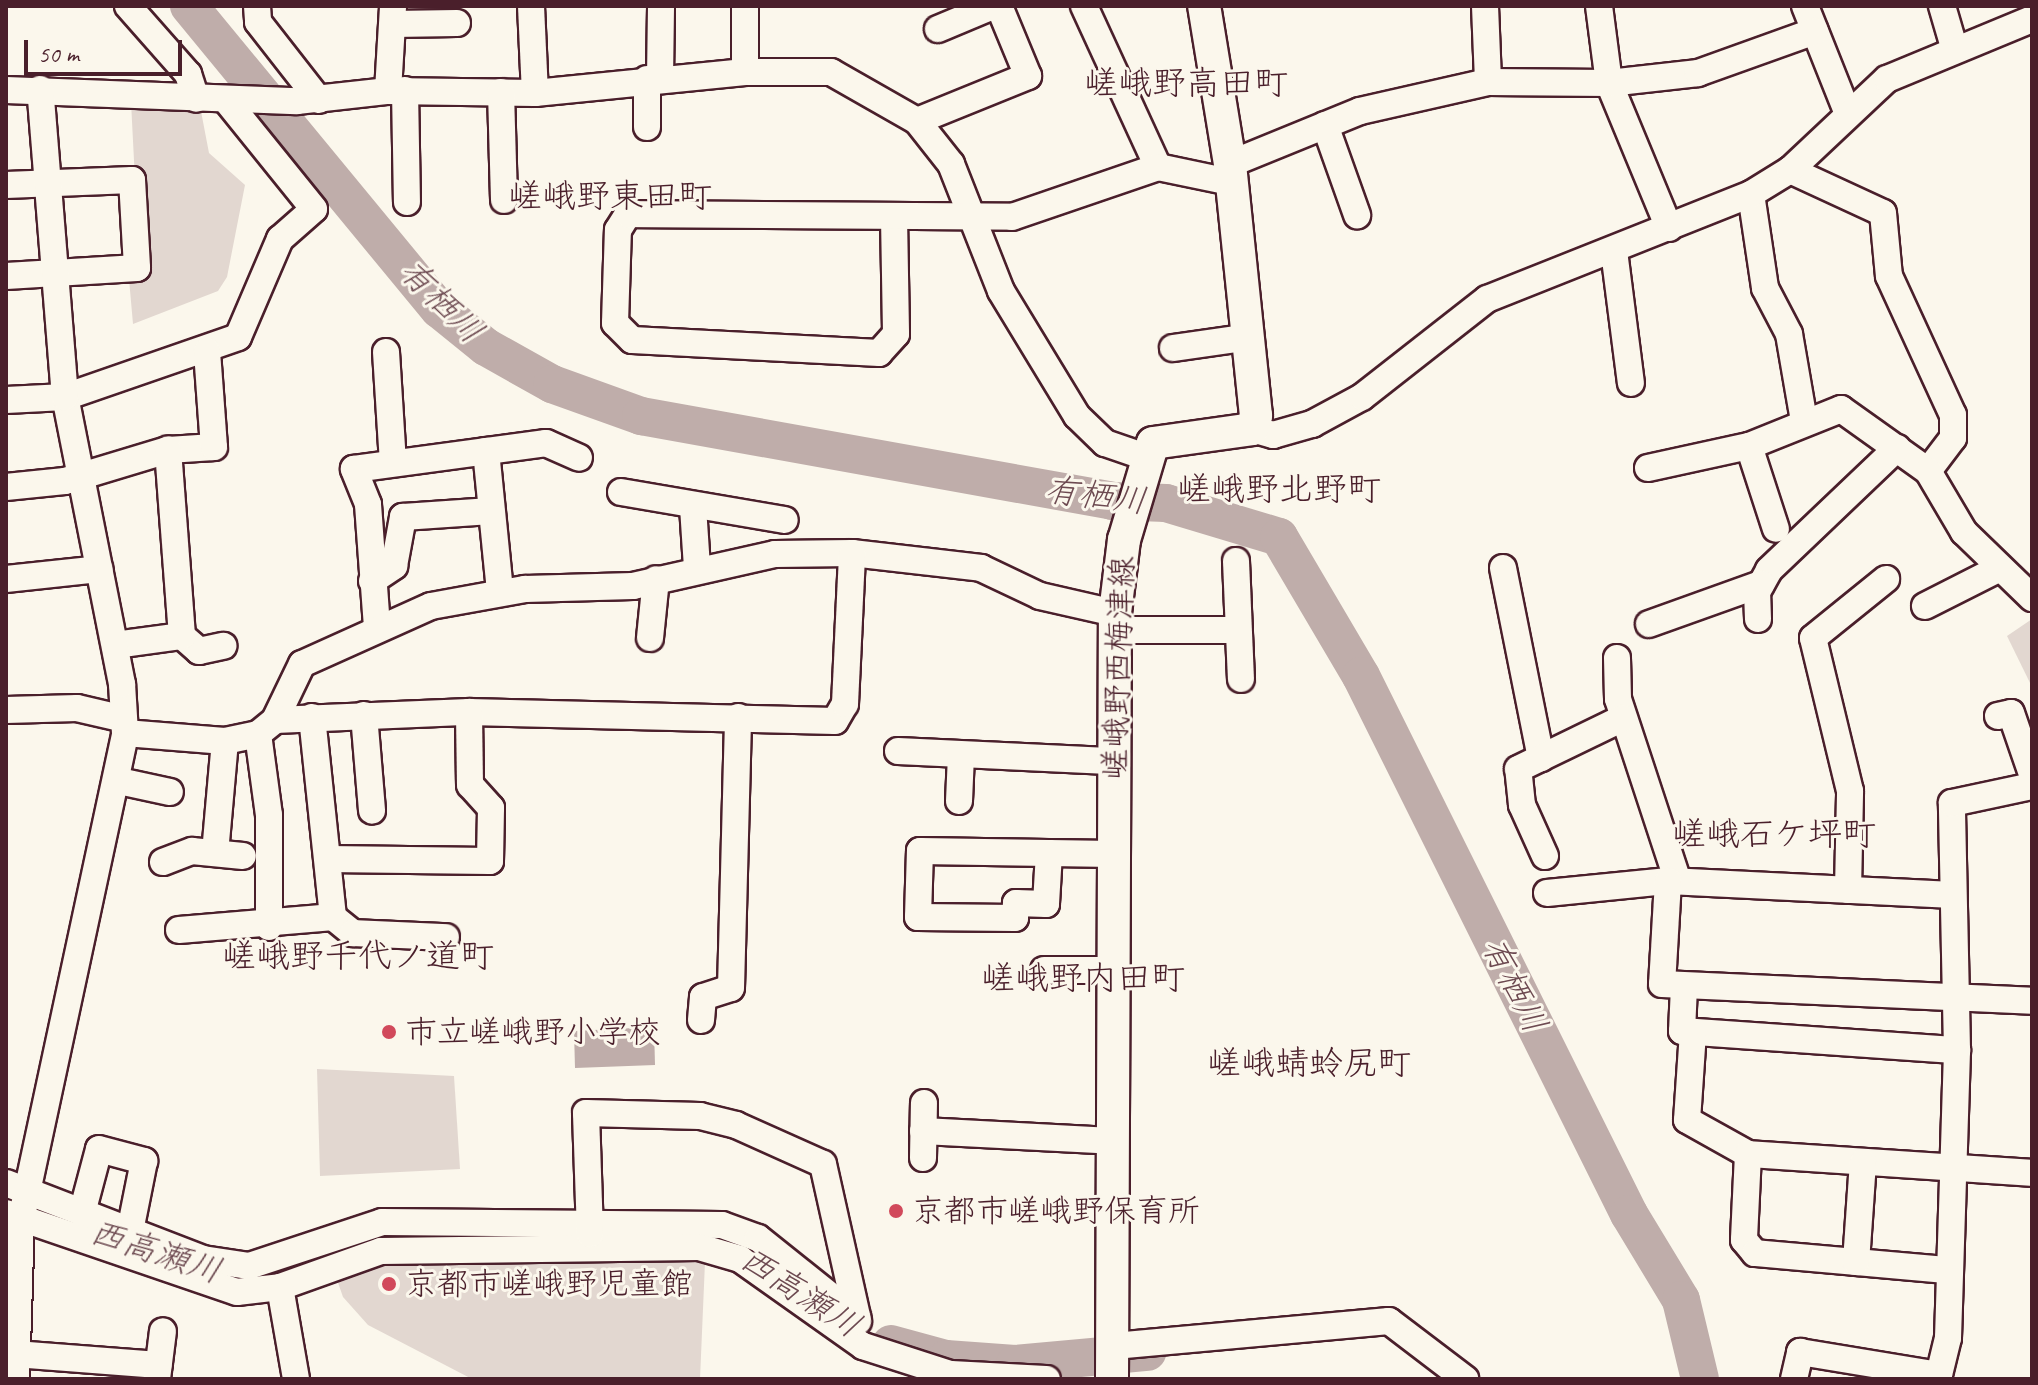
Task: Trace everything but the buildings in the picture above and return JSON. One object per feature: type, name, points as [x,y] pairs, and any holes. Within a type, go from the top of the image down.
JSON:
[{"type":"main road","points":[[1140,468],[1153,443],[1181,435],[1252,429],[1230,173],[1204,6]]},
{"type":"main road","name":"嵯峨野西梅津線","points":[[1113,1359],[1115,621],[1126,531],[1140,468]]},
{"type":"street","points":[[128,6],[188,74],[196,99]]},
{"type":"street","points":[[257,6],[258,22],[308,101]]},
{"type":"street","points":[[531,6],[535,93]]},
{"type":"street","points":[[647,127],[661,6]]},
{"type":"street","points":[[745,6],[745,72]]},
{"type":"street","points":[[917,121],[1028,76],[996,6],[938,29]]},
{"type":"street","points":[[1084,6],[1158,167]]},
{"type":"street","points":[[1485,6],[1488,82]]},
{"type":"street","points":[[1599,6],[1609,83],[1669,228]]},
{"type":"street","points":[[1805,6],[1848,114]]},
{"type":"street","points":[[1942,6],[1954,47]]},
{"type":"street","points":[[407,202],[393,15],[457,23]]},
{"type":"street","points":[[1252,429],[1273,435],[1312,424],[1362,397],[1487,299],[1751,194],[1790,170],[1887,79],[1954,47],[2032,19]]},
{"type":"street","points":[[894,217],[896,334],[879,353],[632,340],[615,323],[618,230],[628,214],[1012,217],[1158,167],[1230,173],[1325,125],[1488,82],[1609,83],[1698,73],[1815,31]]},
{"type":"street","points":[[6,90],[40,89],[230,101],[308,101],[397,90],[535,93],[745,72],[831,72],[917,121],[951,164],[976,217],[1001,291],[1077,416],[1105,443],[1140,468]]},
{"type":"street","points":[[40,89],[51,183],[65,397],[115,645],[124,726],[119,781],[17,1188],[10,1309],[16,1366],[158,1372],[163,1331]]},
{"type":"street","points":[[501,92],[504,200]]},
{"type":"street","points":[[6,400],[65,397],[207,351],[238,337],[280,239],[314,209],[230,101]]},
{"type":"street","points":[[1325,125],[1357,215]]},
{"type":"street","points":[[1790,170],[1883,213],[1889,276],[1953,415],[1953,438],[1928,471]]},
{"type":"street","points":[[6,185],[132,180],[137,268],[6,276]]},
{"type":"street","points":[[1751,194],[1765,288],[1789,334],[1804,421]]},
{"type":"street","points":[[1614,251],[1631,383]]},
{"type":"street","points":[[1173,348],[1243,338]]},
{"type":"street","points":[[6,487],[81,476],[168,450],[214,447],[207,351]]},
{"type":"street","points":[[386,352],[393,463]]},
{"type":"street","points":[[1648,468],[1749,446],[1804,421],[1841,409],[1928,471],[1996,570],[2032,598]]},
{"type":"street","points":[[377,627],[368,504],[354,469],[546,443],[579,458]]},
{"type":"street","points":[[1749,446],[1776,529]]},
{"type":"street","points":[[1649,624],[1761,584],[1897,448]]},
{"type":"street","points":[[168,450],[182,636],[199,651],[223,646]]},
{"type":"street","points":[[486,451],[500,592]]},
{"type":"street","points":[[621,492],[693,507],[785,520]]},
{"type":"street","points":[[693,507],[697,568]]},
{"type":"street","points":[[372,581],[394,566],[403,517],[491,511]]},
{"type":"street","points":[[6,710],[77,708],[124,726],[225,741],[266,727],[312,717],[364,715],[469,712],[835,721],[845,704],[852,553]]},
{"type":"street","points":[[269,927],[266,727],[302,664],[377,627],[500,592],[656,579],[775,554],[852,553],[981,568],[1040,596],[1115,621],[1238,630]]},
{"type":"street","points":[[1236,561],[1241,679]]},
{"type":"street","points":[[1503,568],[1541,758]]},
{"type":"street","points":[[6,579],[99,569]]},
{"type":"street","points":[[1925,606],[1996,570]]},
{"type":"street","points":[[650,638],[656,579]]},
{"type":"street","points":[[1848,890],[1850,791],[1813,638],[1886,579]]},
{"type":"street","points":[[1758,619],[1761,584]]},
{"type":"street","points":[[115,645],[182,636]]},
{"type":"street","points":[[1617,658],[1623,718],[1673,881],[1662,984],[1955,1002],[2032,1001]]},
{"type":"street","points":[[328,859],[490,861],[491,808],[470,785],[469,712]]},
{"type":"street","points":[[1998,716],[2011,713],[2032,774]]},
{"type":"street","points":[[364,715],[372,811]]},
{"type":"street","points":[[312,717],[333,917],[353,933],[446,937]]},
{"type":"street","points":[[701,1020],[703,997],[720,996],[740,981],[738,717]]},
{"type":"street","points":[[1545,856],[1518,779],[1518,769],[1623,718]]},
{"type":"street","points":[[215,853],[225,741]]},
{"type":"street","points":[[898,751],[1114,761]]},
{"type":"street","points":[[959,801],[961,756]]},
{"type":"street","points":[[119,781],[170,792]]},
{"type":"street","points":[[1794,1379],[1800,1352],[1938,1377],[1948,1338],[1947,1270],[1957,1050],[1952,803],[2032,786]]},
{"type":"street","points":[[163,862],[192,851],[243,856]]},
{"type":"street","points":[[1049,853],[1046,904],[1016,903],[1015,918],[918,917],[920,851],[1114,854]]},
{"type":"street","points":[[1547,893],[1673,881],[1953,895]]},
{"type":"street","points":[[179,930],[269,927],[333,917]]},
{"type":"street","points":[[1044,970],[1112,970]]},
{"type":"street","points":[[1684,986],[1682,1031],[1957,1050]]},
{"type":"street","points":[[1693,1032],[1687,1120],[1748,1154],[2032,1173]]},
{"type":"street","points":[[923,1158],[924,1103]]},
{"type":"street","points":[[591,1249],[586,1113],[700,1116],[736,1125],[823,1164],[863,1346]]},
{"type":"street","points":[[923,1131],[1112,1141]]},
{"type":"street","points":[[82,1213],[99,1149],[144,1161],[130,1231]]},
{"type":"street","points":[[1748,1154],[1744,1240],[1755,1253],[1947,1270]]},
{"type":"street","points":[[1856,1262],[1863,1162]]},
{"type":"street","points":[[17,1188],[130,1231],[186,1266],[237,1292],[280,1287],[382,1222],[686,1220],[758,1238],[857,1317]]},
{"type":"street","points":[[14,1217],[186,1266],[249,1266],[342,1247],[381,1251],[699,1247],[740,1259],[863,1346],[950,1374],[1047,1379]]},
{"type":"street","points":[[280,1287],[296,1379]]},
{"type":"street","points":[[1113,1359],[1389,1321],[1465,1379]]},
{"type":"shaded area","points":[[131,102],[200,106],[209,153],[245,185],[227,277],[218,291],[133,324],[129,279],[140,278]]},
{"type":"shaded area","points":[[2032,619],[2032,687],[2007,636]]},
{"type":"shaded area","points":[[654,1027],[655,1065],[575,1068],[574,1031]]},
{"type":"shaded area","points":[[317,1069],[454,1076],[460,1169],[320,1176]]},
{"type":"shaded area","points":[[381,1260],[705,1262],[700,1379],[472,1379],[368,1325],[343,1297],[335,1274]]},
{"type":"waterway","name":"有栖川","points":[[189,6],[439,309],[486,347],[552,384],[641,416],[1112,501],[1166,503],[1279,537],[1361,676],[1629,1214],[1681,1300],[1700,1379]]},
{"type":"waterway","name":"西高瀬川","points":[[218,1274],[266,1277],[365,1237],[488,1234]]},
{"type":"waterway","name":"西高瀬川","points":[[891,1344],[946,1359],[1015,1364],[1147,1352]]},
{"type":"place","name":"市立嵯峨野小学校","points":[[389,1032]]},
{"type":"place","name":"京都市嵯峨野保育所","points":[[896,1211]]},
{"type":"place","name":"京都市嵯峨野児童館","points":[[389,1284]]},
{"type":"district","name":"嵯峨野高田町","points":[[1186,83]]},
{"type":"district","name":"嵯峨野東田町","points":[[610,196]]},
{"type":"district","name":"嵯峨野北野町","points":[[1279,489]]},
{"type":"district","name":"嵯峨石ケ坪町","points":[[1774,834]]},
{"type":"district","name":"嵯峨野千代ノ道町","points":[[358,956]]},
{"type":"district","name":"嵯峨野内田町","points":[[1083,978]]},
{"type":"district","name":"嵯峨蜻蛉尻町","points":[[1309,1063]]}]
